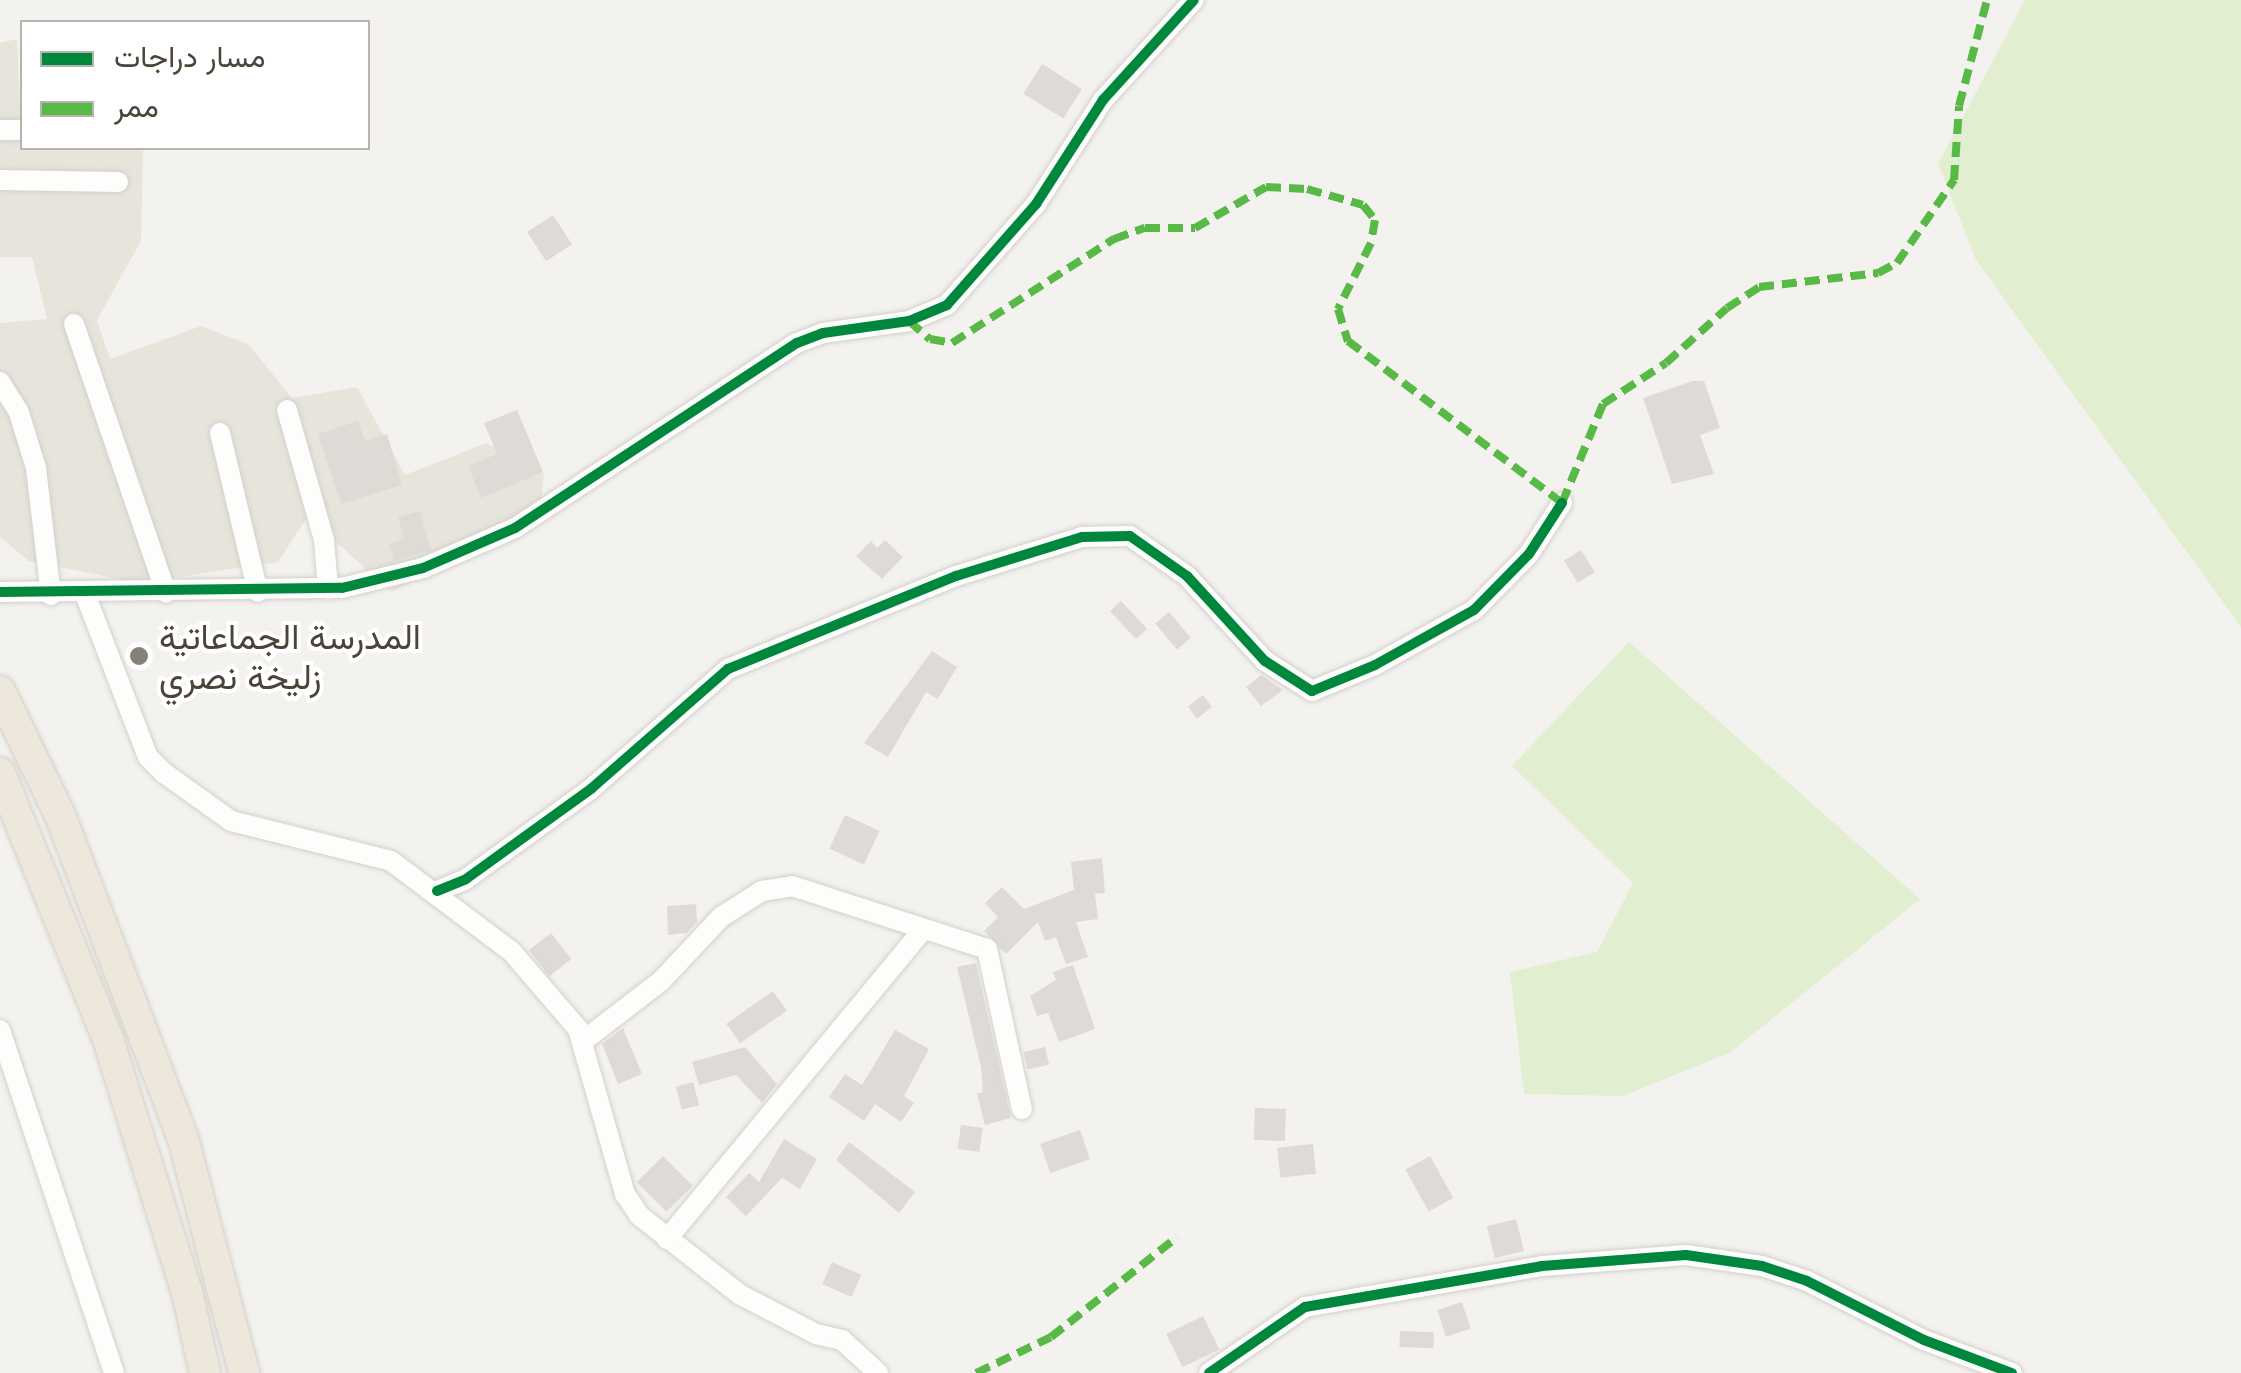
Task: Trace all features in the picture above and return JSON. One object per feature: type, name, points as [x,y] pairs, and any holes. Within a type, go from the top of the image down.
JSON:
[{"type":"highway","points":[[0,691],[60,815],[184,1142],[244,1373]]},
{"type":"highway","points":[[0,773],[108,1039],[187,1292],[205,1373]]},
{"type":"street","points":[[0,592],[328,589],[424,568],[516,528],[796,343],[823,332],[909,322],[946,305],[1036,204],[1102,100],[1194,0]]},
{"type":"street","points":[[0,180],[118,182]]},
{"type":"street","points":[[74,324],[166,593]]},
{"type":"street","points":[[0,382],[19,413],[36,468],[47,594]]},
{"type":"street","points":[[288,410],[324,540],[328,589]]},
{"type":"street","points":[[220,432],[258,592]]},
{"type":"street","points":[[437,891],[466,879],[592,788],[728,670],[956,576],[1082,537],[1130,536],[1187,576],[1265,661],[1312,691],[1375,665],[1474,610],[1528,554],[1562,503]]},
{"type":"street","points":[[86,594],[148,757],[164,774],[231,821],[391,861],[437,891],[512,952],[582,1042],[624,1194],[667,1239],[738,1294],[856,1349],[878,1373]]},
{"type":"street","points":[[582,1042],[660,980],[721,917],[762,891],[792,886],[923,930],[975,943],[991,955],[1022,1109]]},
{"type":"street","points":[[667,1239],[923,930]]},
{"type":"street","points":[[0,1030],[114,1373]]},
{"type":"street","points":[[1209,1373],[1306,1307],[1542,1266],[1686,1255],[1762,1266],[1807,1281],[1924,1340],[2012,1373]]},
{"type":"shaded area","points":[[17,39],[20,150],[143,150],[141,241],[97,320],[110,359],[201,326],[248,344],[292,398],[357,387],[405,475],[486,443],[544,473],[539,523],[391,592],[308,516],[278,562],[139,583],[29,561],[0,537],[0,323],[47,319],[32,257],[0,257],[0,43]]},
{"type":"green space","points":[[2025,0],[2241,0],[2241,627],[1976,260],[1938,164]]},
{"type":"green space","points":[[1629,642],[1920,899],[1731,1052],[1623,1096],[1524,1094],[1510,972],[1597,952],[1633,883],[1512,766]]},
{"type":"building","points":[[1042,64],[1082,89],[1063,119],[1023,94]]},
{"type":"building","points":[[553,215],[572,244],[546,261],[527,232]]},
{"type":"building","points":[[1704,381],[1720,428],[1700,435],[1714,474],[1672,484],[1643,398]]},
{"type":"building","points":[[517,410],[543,472],[481,498],[468,466],[497,454],[484,423]]},
{"type":"building","points":[[358,421],[365,441],[387,434],[402,485],[341,504],[318,434]]},
{"type":"building","points":[[420,511],[431,550],[394,561],[389,544],[404,539],[398,517]]},
{"type":"building","points":[[885,540],[903,557],[882,579],[856,556],[871,541],[877,548]]},
{"type":"building","points":[[1581,550],[1595,572],[1578,583],[1564,561]]},
{"type":"building","points":[[1121,601],[1147,629],[1136,639],[1110,611]]},
{"type":"building","points":[[1169,612],[1191,638],[1177,650],[1155,624]]},
{"type":"building","points":[[932,651],[957,667],[938,699],[926,692],[888,757],[864,743]]},
{"type":"building","points":[[1261,675],[1283,690],[1261,706],[1246,687]]},
{"type":"building","points":[[1203,695],[1212,707],[1197,718],[1188,706]]},
{"type":"building","points":[[845,815],[879,831],[864,865],[829,849]]},
{"type":"building","points":[[1102,858],[1105,893],[1095,894],[1098,919],[1076,922],[1088,957],[1066,964],[1056,937],[1045,941],[1038,922],[1006,954],[984,931],[998,917],[985,903],[1002,887],[1024,909],[1074,890],[1071,862]]},
{"type":"building","points":[[696,904],[697,922],[687,933],[668,935],[667,906]]},
{"type":"building","points":[[551,933],[571,959],[549,976],[529,950]]},
{"type":"building","points":[[976,963],[1011,1118],[985,1125],[977,1094],[983,1092],[981,1067],[957,967]]},
{"type":"building","points":[[1073,965],[1095,1029],[1059,1042],[1048,1013],[1037,1016],[1030,996],[1056,980],[1053,972]]},
{"type":"building","points":[[773,991],[787,1011],[740,1043],[726,1024]]},
{"type":"building","points":[[623,1028],[642,1074],[618,1084],[602,1044]]},
{"type":"building","points":[[895,1030],[929,1049],[904,1096],[914,1103],[901,1122],[875,1104],[864,1121],[829,1097],[845,1074],[862,1085]]},
{"type":"building","points":[[745,1047],[777,1084],[762,1103],[736,1075],[699,1085],[692,1062]]},
{"type":"building","points":[[1045,1047],[1049,1065],[1028,1069],[1024,1052]]},
{"type":"building","points":[[693,1082],[699,1105],[682,1110],[676,1087]]},
{"type":"building","points":[[1255,1108],[1286,1109],[1285,1141],[1254,1140]]},
{"type":"building","points":[[961,1125],[983,1128],[979,1152],[958,1149]]},
{"type":"building","points":[[1080,1130],[1090,1159],[1050,1173],[1040,1144]]},
{"type":"building","points":[[784,1139],[817,1159],[800,1189],[782,1178],[746,1216],[726,1197],[749,1173],[759,1182]]},
{"type":"building","points":[[849,1142],[915,1192],[899,1213],[836,1160]]},
{"type":"building","points":[[1313,1144],[1316,1174],[1280,1178],[1277,1148]]},
{"type":"building","points":[[663,1156],[693,1186],[667,1212],[637,1182]]},
{"type":"building","points":[[1430,1156],[1453,1198],[1429,1212],[1406,1170]]},
{"type":"building","points":[[1516,1219],[1524,1251],[1495,1258],[1487,1226]]},
{"type":"building","points":[[832,1262],[861,1275],[851,1297],[822,1284]]},
{"type":"building","points":[[1462,1302],[1471,1329],[1446,1337],[1437,1310]]},
{"type":"building","points":[[1203,1316],[1219,1349],[1182,1367],[1166,1334]]},
{"type":"building","points":[[1400,1331],[1434,1332],[1433,1348],[1399,1347]]},
{"type":"marked path","points":[[909,321],[930,339],[952,343],[1114,239],[1145,228],[1195,228],[1266,187],[1307,189],[1363,205],[1375,220],[1371,243],[1338,309],[1348,341],[1562,503],[1603,404],[1666,363],[1727,308],[1759,287],[1878,273],[1897,263],[1954,180],[1959,106],[1987,0]]},
{"type":"marked path","points":[[976,1373],[1051,1337],[1177,1237]]},
{"type":"cycle path","points":[[0,592],[342,588],[423,568],[515,528],[797,343],[823,333],[909,321],[947,305],[1036,204],[1103,100],[1194,0]]},
{"type":"cycle path","points":[[437,891],[466,879],[592,788],[728,669],[956,576],[1082,537],[1130,536],[1187,576],[1265,661],[1312,691],[1375,665],[1474,610],[1529,554],[1562,503]]},
{"type":"cycle path","points":[[1209,1373],[1305,1307],[1542,1266],[1686,1255],[1762,1266],[1807,1281],[1924,1340],[2012,1373]]},
{"type":"place","name":"المدرسة الجماعاتية زليخة نصري","points":[[139,656]]}]
